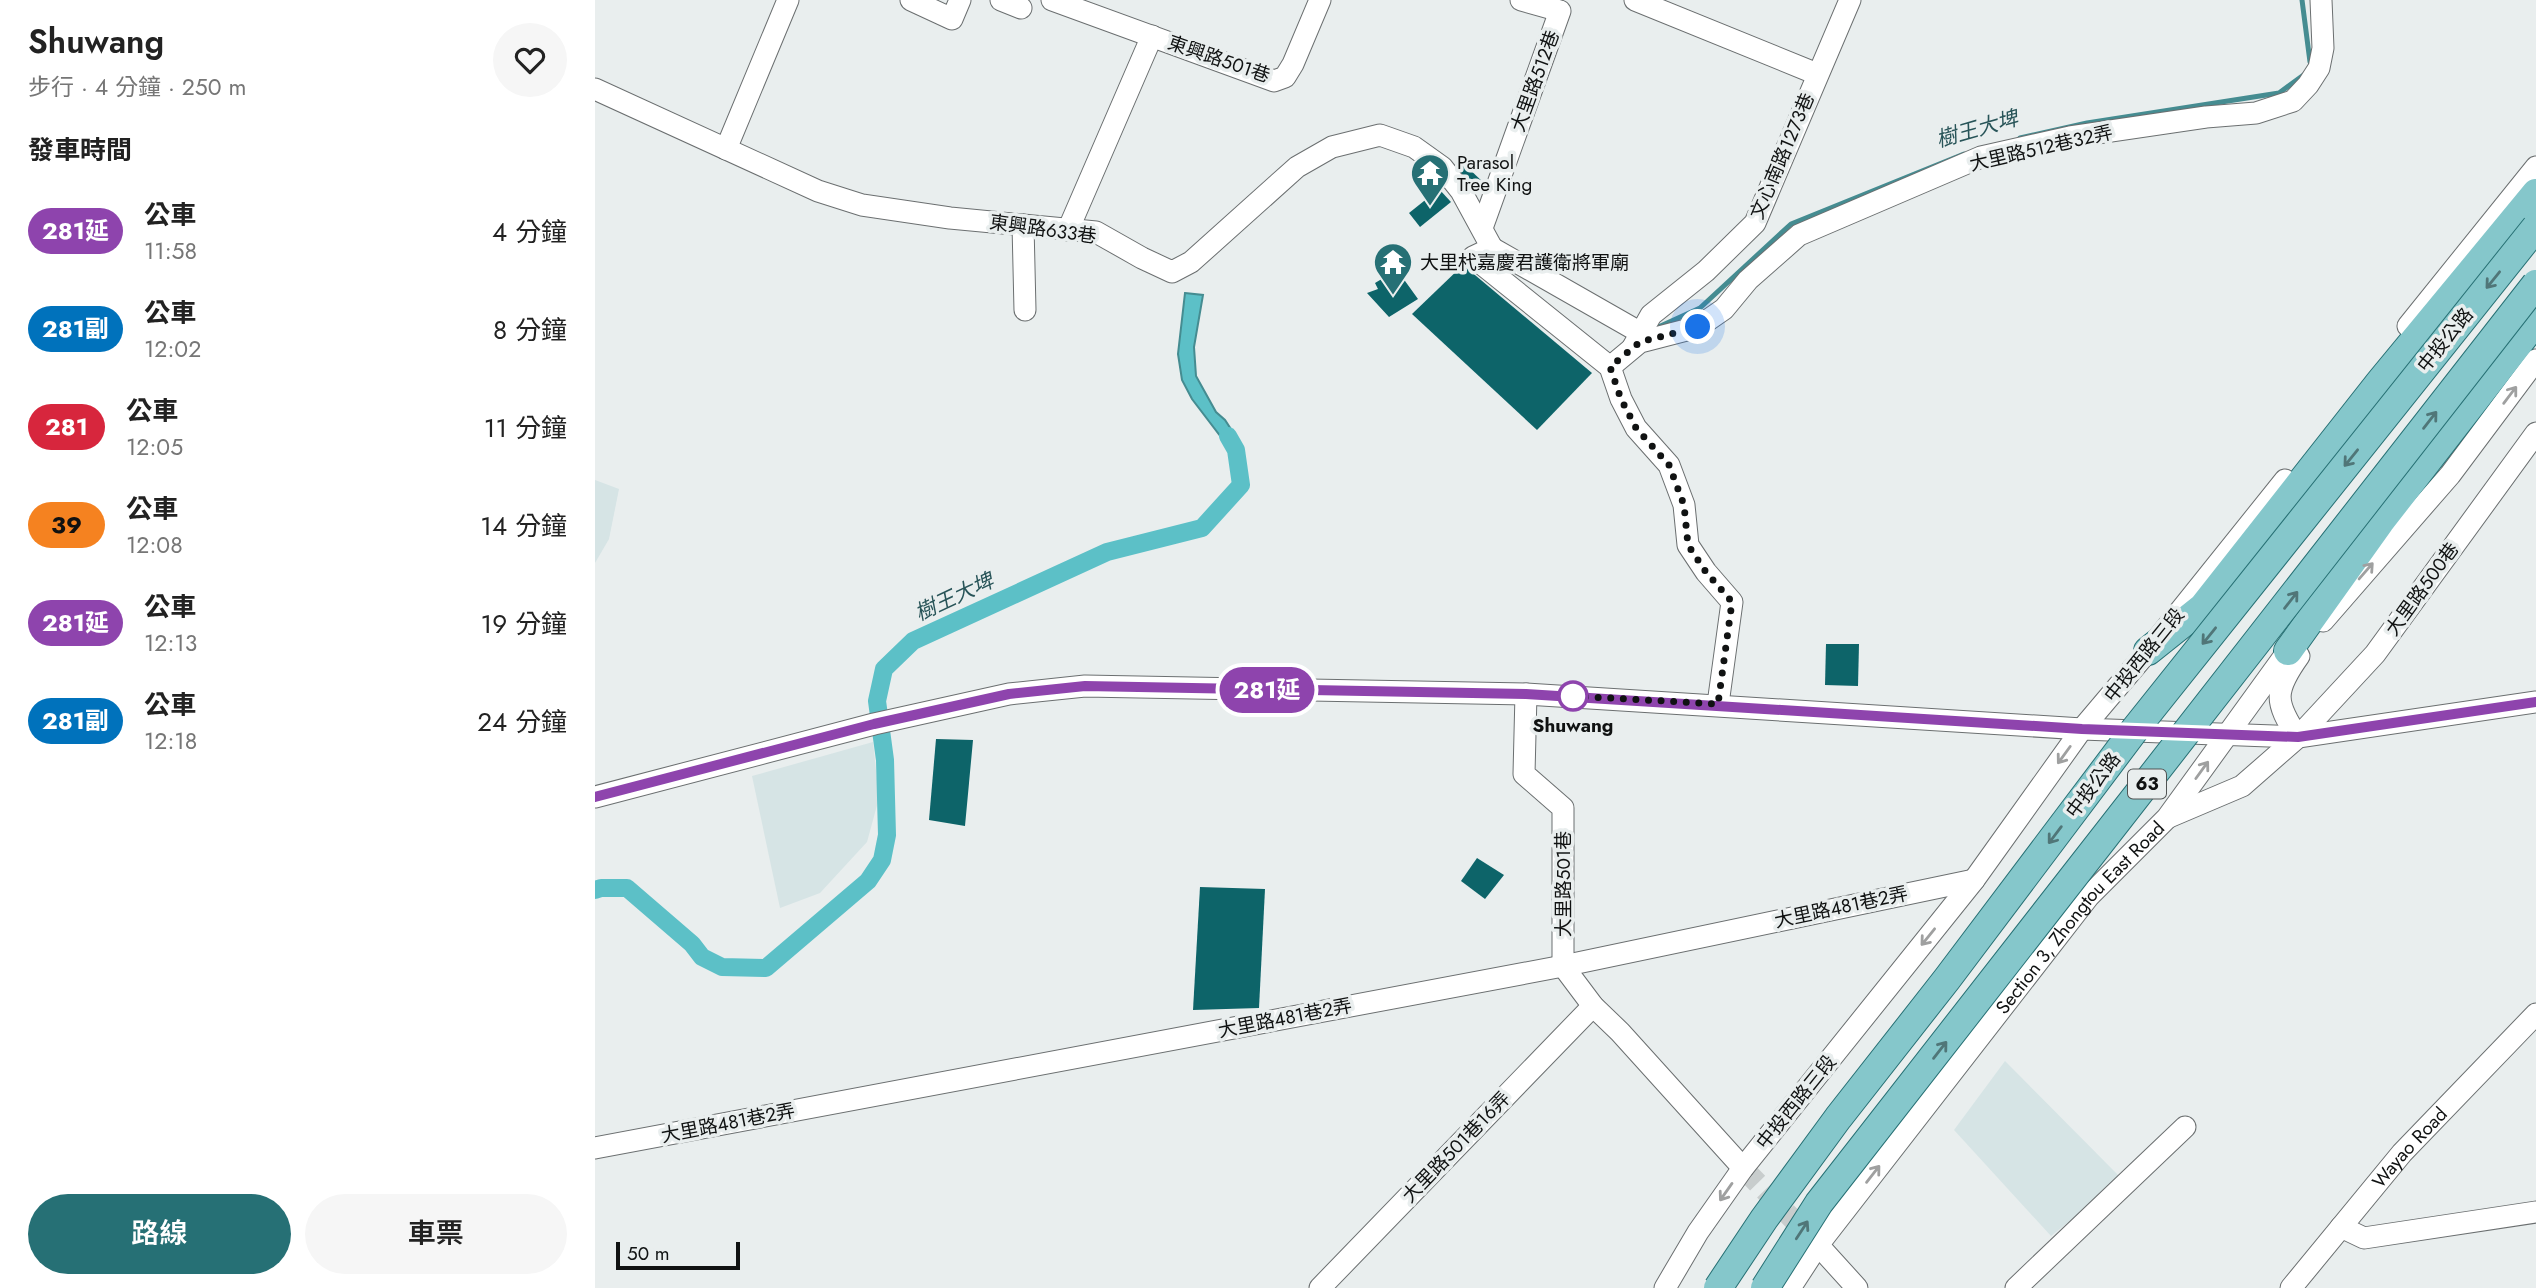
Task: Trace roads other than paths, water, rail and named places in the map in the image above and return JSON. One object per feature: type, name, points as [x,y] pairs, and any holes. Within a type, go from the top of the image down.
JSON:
[{"type":"main road","points":[[2148,651],[2203,607],[2380,382],[2536,193]]},
{"type":"main road","name":"中投公路","points":[[1718,1288],[1764,1219],[1838,1118],[1947,979],[2136,728],[2536,227]]},
{"type":"main road","name":"中投公路","points":[[1765,1288],[1819,1203],[2536,284]]},
{"type":"main road","points":[[2288,650],[2379,522],[2536,321]]},
{"type":"street","points":[[726,149],[788,0]]},
{"type":"street","points":[[911,0],[952,19],[960,0]]},
{"type":"street","points":[[1001,0],[1021,8]]},
{"type":"street","name":"東興路501巷","points":[[1052,0],[1275,81],[1285,77],[1293,64],[1320,0]]},
{"type":"street","name":"大里路512巷","points":[[1482,228],[1560,11],[1521,0]]},
{"type":"street","points":[[1635,0],[1817,74]]},
{"type":"street","name":"文心南路1273巷","points":[[1638,338],[1755,223],[1850,0]]},
{"type":"street","name":"大里路512巷32弄","points":[[1610,367],[1638,338],[1640,342],[1698,327],[1724,309],[1748,280],[1799,235],[1981,157],[2070,137],[2206,117],[2256,113],[2293,101],[2319,68],[2323,48],[2321,0]]},
{"type":"street","name":"東興路501巷","points":[[1068,230],[1152,37]]},
{"type":"street","name":"東興路633巷","points":[[595,89],[818,191],[862,205],[950,218],[1096,232],[1172,272],[1191,262],[1297,167],[1332,147],[1380,135],[1414,147],[1442,167],[1461,191],[1492,248]]},
{"type":"street","name":"中投西路三段","points":[[1665,1288],[1697,1232],[1743,1168],[1974,880],[2082,729],[2148,651],[2536,167]]},
{"type":"street","points":[[1023,225],[1025,310]]},
{"type":"street","points":[[1638,338],[1492,248],[1473,257],[1610,367],[1621,399],[1636,428],[1669,465],[1684,505],[1688,545],[1706,572],[1732,602],[1718,704]]},
{"type":"street","name":"Section 3, Zhongtou East Road","points":[[1790,1288],[1818,1245],[2089,896],[2167,818],[2288,650],[2325,619],[2450,475],[2536,360]]},
{"type":"street","name":"大里路500巷","points":[[2167,818],[2242,786],[2298,737],[2375,654],[2536,433]]},
{"type":"street","points":[[2298,737],[2282,715],[2278,695],[2290,668],[2325,619]]},
{"type":"street","points":[[595,797],[874,724],[1009,694],[1085,686],[1526,694],[2082,729],[2298,737],[2536,702]]},
{"type":"street","name":"大里路501巷","points":[[1526,694],[1524,774],[1563,808],[1563,966]]},
{"type":"street","name":"大里路481巷2弄","points":[[595,1148],[1563,966],[1974,880]]},
{"type":"street","points":[[1563,966],[1593,1006],[1620,1032],[1743,1168]]},
{"type":"street","name":"大里路501巷16弄","points":[[1320,1288],[1593,1006]]},
{"type":"street","name":"Wayao Road","points":[[2291,1288],[2402,1153],[2536,1014]]},
{"type":"street","points":[[2016,1288],[2185,1127]]},
{"type":"street","points":[[2341,1227],[2364,1238],[2536,1212]]},
{"type":"street","points":[[1818,1245],[1857,1288]]},
{"type":"water","points":[[1185,293],[1203,295],[1194,347],[1196,376],[1216,412],[1225,420],[1242,446],[1237,458],[1192,399],[1182,380],[1178,354]]},
{"type":"waterway","name":"樹王大埤","points":[[2302,0],[2310,62]]},
{"type":"waterway","name":"樹王大埤","points":[[2020,138],[2087,123],[2279,93],[2305,74]]},
{"type":"waterway","name":"樹王大埤","points":[[1654,329],[1700,308],[1791,224],[1964,154]]},
{"type":"waterway","name":"樹王大埤","points":[[595,890],[627,888],[692,944],[702,957],[722,967],[766,968],[868,881],[882,860],[887,835],[885,760],[877,701],[884,669],[913,641],[1107,552],[1202,528],[1241,485],[1236,450],[1228,436]]},
{"type":"tunnel","points":[[1743,1168],[1812,1239]]},
{"type":"place","name":"Parasol Tree King","points":[[1430,207]]},
{"type":"place","name":"大里杙嘉慶君護衛將軍廟","points":[[1393,296]]},
{"type":"place","name":"Shuwang","points":[[1573,696]]}]
